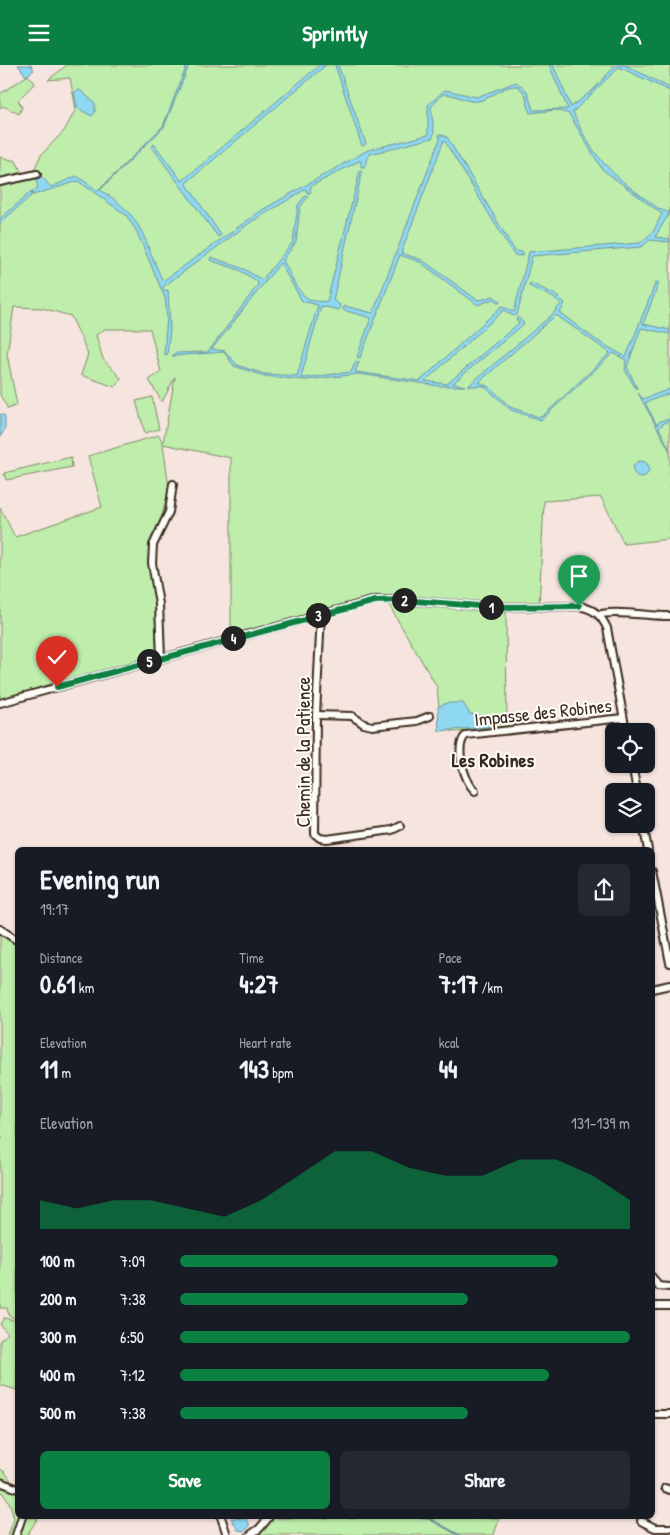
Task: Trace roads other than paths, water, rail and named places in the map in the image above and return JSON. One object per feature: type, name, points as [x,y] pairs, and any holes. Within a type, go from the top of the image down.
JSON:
[{"type":"street","points":[[0,182],[37,175]]},
{"type":"street","points":[[161,658],[159,604],[152,554],[153,545],[169,512],[173,484]]},
{"type":"street","points":[[0,703],[322,614],[375,601],[402,600],[472,607],[588,607],[599,615],[609,635],[624,723]]},
{"type":"street","points":[[599,615],[608,612],[639,616],[670,616]]},
{"type":"street","name":"Chemin de la Patience","points":[[322,614],[316,715],[314,831],[317,837],[327,839],[392,830],[400,826]]},
{"type":"street","points":[[316,715],[352,716],[364,724],[372,726],[417,721],[430,716]]},
{"type":"street","name":"Impasse des Robines","points":[[475,791],[466,776],[461,750],[461,742],[466,735],[623,718]]},
{"type":"street","points":[[645,833],[648,847]]},
{"type":"street","points":[[655,886],[670,963]]},
{"type":"street","points":[[0,929],[15,939]]},
{"type":"street","points":[[655,988],[670,985]]},
{"type":"street","points":[[655,1282],[658,1286],[670,1287]]},
{"type":"street","points":[[655,1306],[670,1305]]},
{"type":"street","points":[[655,1414],[670,1414]]},
{"type":"street","points":[[0,1482],[15,1488]]},
{"type":"street","points":[[16,1535],[21,1519]]},
{"type":"street","points":[[222,1519],[227,1535]]},
{"type":"street","points":[[250,1535],[267,1519]]},
{"type":"street","points":[[641,1521],[655,1528],[670,1528]]},
{"type":"water","points":[[18,65],[31,65],[34,70],[26,76]]},
{"type":"water","points":[[187,65],[189,65],[164,127],[100,190],[115,200],[134,219],[146,240],[163,281],[262,210],[368,150],[428,135],[428,105],[445,90],[477,97],[516,82],[527,91],[533,110],[568,109],[549,65],[553,65],[571,107],[593,90],[616,65],[625,65],[670,88],[670,91],[619,67],[573,112],[594,151],[612,172],[655,206],[670,212],[655,237],[670,239],[670,242],[650,240],[641,247],[532,256],[517,315],[513,316],[504,310],[425,381],[447,384],[519,323],[516,319],[518,317],[524,324],[453,383],[465,386],[439,386],[359,374],[305,380],[264,376],[234,366],[224,352],[172,356],[175,353],[208,352],[258,285],[257,281],[239,270],[210,260],[211,257],[244,269],[262,280],[293,242],[298,205],[305,196],[308,197],[300,207],[296,242],[283,260],[294,283],[304,295],[310,299],[327,301],[360,171],[362,172],[333,300],[340,305],[339,310],[321,306],[301,377],[303,378],[351,372],[356,361],[359,362],[355,372],[420,381],[502,306],[514,312],[529,252],[640,243],[653,232],[662,214],[602,169],[569,114],[556,110],[530,113],[525,94],[518,86],[508,87],[477,101],[443,94],[431,107],[434,134],[432,138],[370,154],[364,167],[361,167],[361,161],[359,161],[311,186],[310,193],[307,193],[306,189],[251,222],[163,287],[164,291],[168,290],[170,329],[167,355],[164,354],[167,317],[165,298],[137,232],[126,215],[78,181],[33,195],[32,192],[38,189],[36,179],[0,186],[0,184],[41,176],[51,187],[77,176],[98,191],[163,126]],"holes":[[[280,263],[302,301],[318,305],[297,376],[264,374],[237,365],[225,351],[212,349]]]},
{"type":"water","points":[[320,65],[326,65],[186,183],[221,235],[218,237],[152,147],[154,144],[182,181]]},
{"type":"water","points":[[335,65],[338,65],[366,144],[362,146]]},
{"type":"water","points":[[80,90],[95,103],[95,112],[92,116],[77,108],[74,92]]},
{"type":"water","points":[[439,134],[447,137],[515,251],[523,252],[523,256],[514,255],[444,140],[401,253],[422,260],[476,299],[481,300],[493,296],[500,301],[499,303],[493,299],[478,305],[420,262],[400,255],[360,358],[357,357],[371,318],[343,310],[344,306],[373,313],[440,139]]},
{"type":"water","points":[[31,192],[32,195],[0,223],[0,219]]},
{"type":"water","points":[[656,282],[659,283],[643,324],[670,330],[670,334],[641,328],[627,367],[636,389],[625,370],[626,360],[613,353],[541,420],[511,410],[484,386],[468,386],[553,314],[561,304],[554,298],[529,286],[530,283],[554,294],[565,303],[560,313],[596,340],[626,357]],"holes":[[[556,315],[610,353],[543,416],[539,417],[510,407],[491,388],[479,382]]]},
{"type":"water","points":[[670,389],[670,393],[645,403],[657,425],[660,421],[670,419],[670,421],[664,423],[659,428],[670,451],[638,393],[643,399]]},
{"type":"water","points":[[0,414],[5,416],[5,429],[0,437]]},
{"type":"water","points":[[638,461],[644,461],[649,466],[647,475],[638,477],[633,472],[633,466]]},
{"type":"water","points":[[447,703],[463,703],[470,714],[488,717],[489,727],[439,731],[438,707]]},
{"type":"water","points":[[232,1519],[246,1519],[249,1527],[244,1531],[238,1530]]},
{"type":"waterway","points":[[430,1519],[459,1535]]},
{"type":"district","name":"Les Robines","points":[[493,759]]}]
